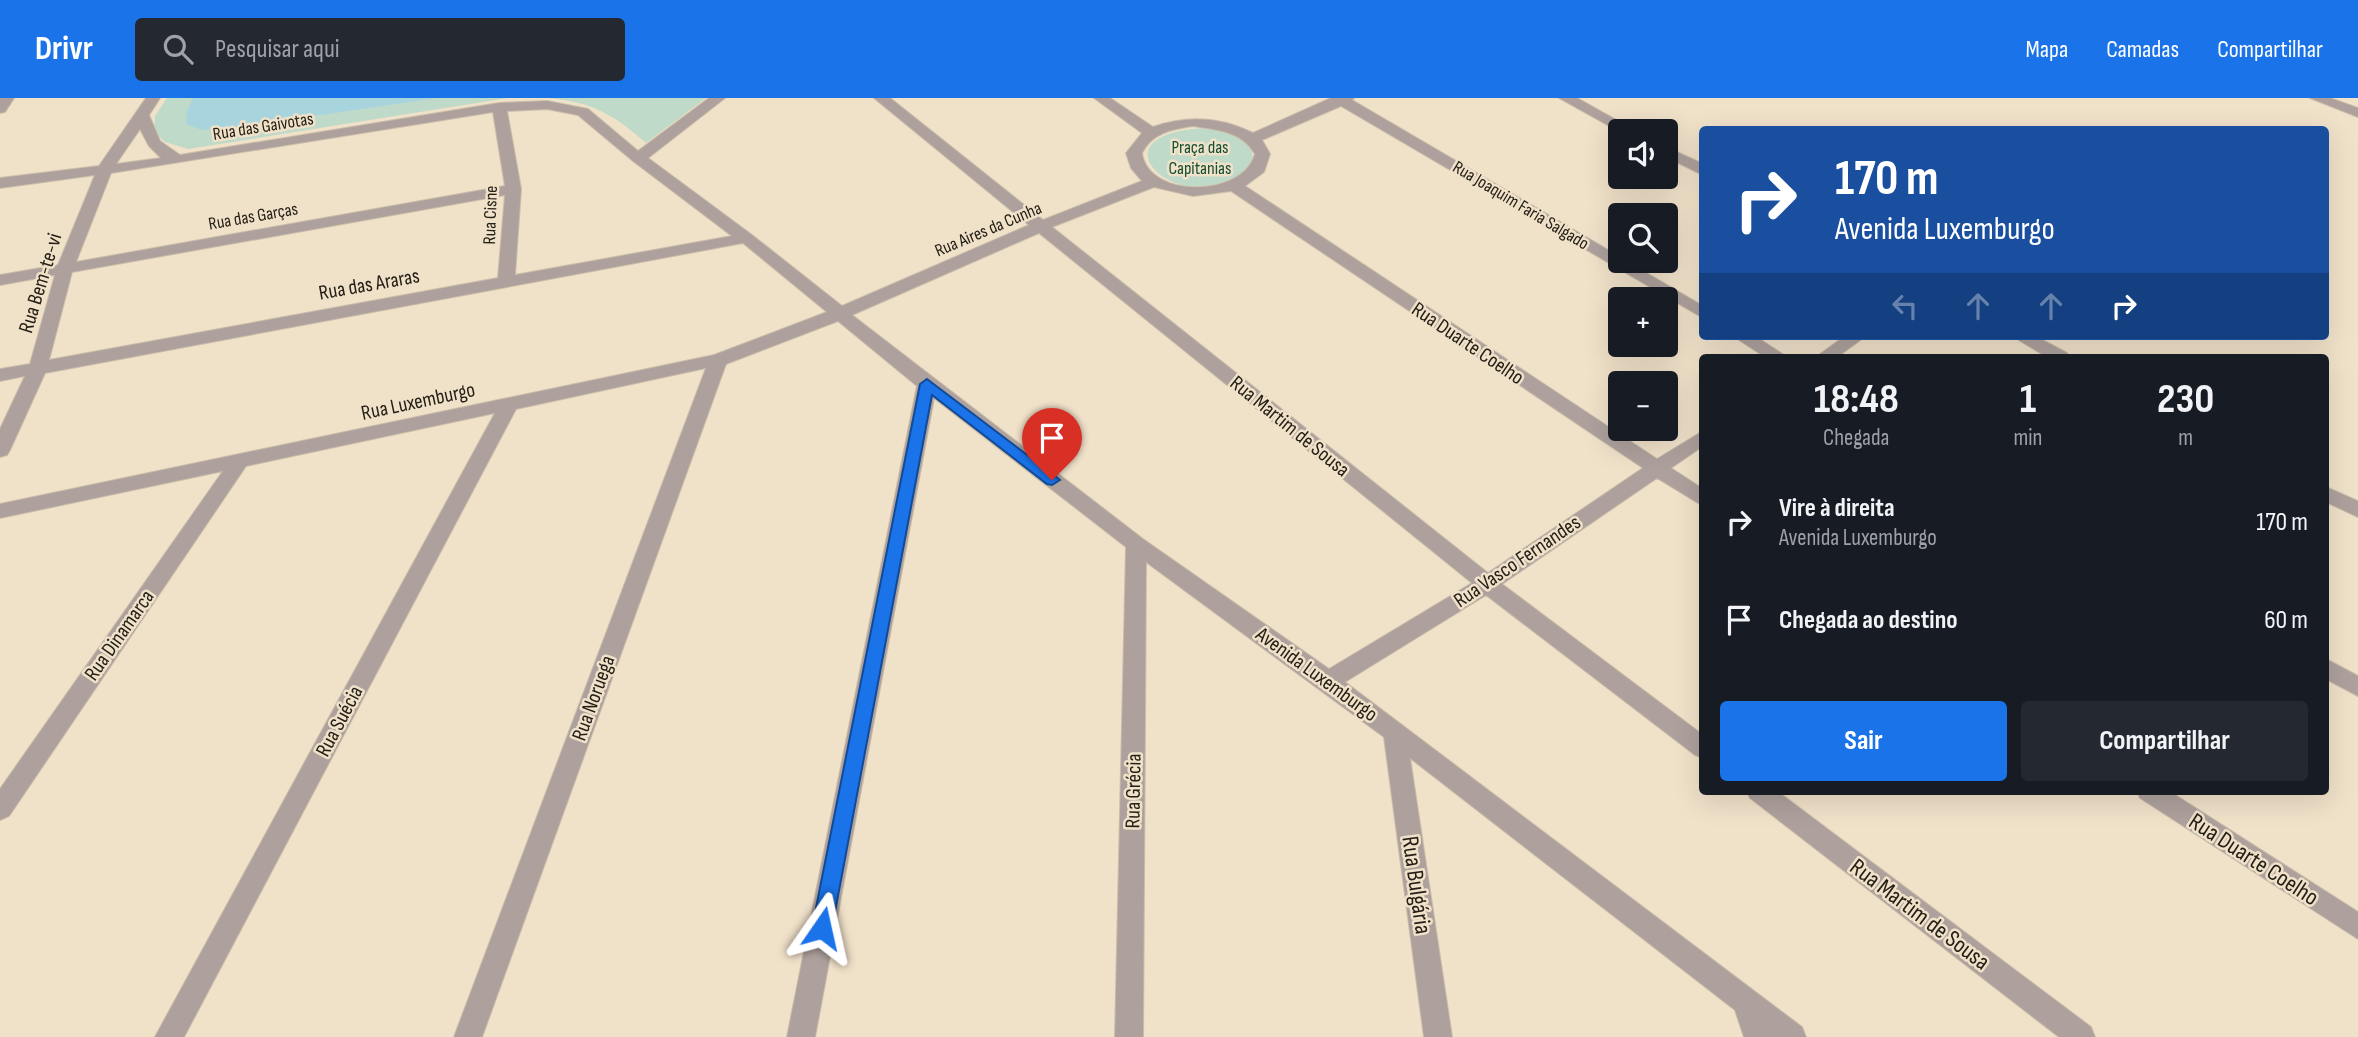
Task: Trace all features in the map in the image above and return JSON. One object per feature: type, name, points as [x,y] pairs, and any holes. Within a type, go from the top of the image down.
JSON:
[{"type":"street","points":[[0,109],[7,98]]},
{"type":"street","name":"Rua Bem-te-vi","points":[[0,450],[38,368],[65,268],[106,167],[153,98]]},
{"type":"street","points":[[638,158],[718,98]]},
{"type":"street","name":"Rua Martim de Sousa","points":[[881,98],[1487,584],[1699,745]]},
{"type":"street","points":[[1101,98],[1151,132]]},
{"type":"street","points":[[1566,98],[1608,120]]},
{"type":"street","points":[[1254,138],[1342,99]]},
{"type":"street","name":"Rua Joaquim Faria Salgado","points":[[1342,99],[1699,311]]},
{"type":"street","points":[[2322,99],[2358,113]]},
{"type":"street","name":"Rua das Gaivotas","points":[[0,183],[179,159],[499,107],[547,105],[583,112],[839,314]]},
{"type":"street","name":"Rua Cisne","points":[[499,107],[513,190],[506,282]]},
{"type":"street","points":[[142,115],[153,145],[159,151],[179,159]]},
{"type":"street","points":[[1182,123],[1217,123],[1238,129],[1254,138],[1264,151],[1263,164],[1253,177],[1234,186],[1192,191],[1153,181],[1134,161],[1137,145],[1151,132],[1182,123]]},
{"type":"street","points":[[1678,157],[1699,168]]},
{"type":"street","name":"Rua Aires da Cunha","points":[[839,314],[1041,226],[1153,181]]},
{"type":"street","name":"Rua Duarte Coelho","points":[[1234,186],[1699,496]]},
{"type":"street","name":"Rua das Garças","points":[[0,280],[513,190]]},
{"type":"street","name":"Rua das Araras","points":[[0,375],[746,238]]},
{"type":"street","name":"Rua Luxemburgo","points":[[0,511],[718,360],[839,314]]},
{"type":"street","name":"Avenida Luxemburgo","points":[[839,314],[1136,544],[1328,681],[1792,1037]]},
{"type":"street","points":[[1749,340],[1773,354]]},
{"type":"street","points":[[1830,354],[1851,340]]},
{"type":"street","points":[[2029,340],[2055,354]]},
{"type":"street","name":"Rua Noruega","points":[[468,1037],[718,360]]},
{"type":"street","points":[[801,1037],[927,384]]},
{"type":"street","name":"Rua Suécia","points":[[169,1037],[508,406]]},
{"type":"street","name":"Rua Vasco Fernandes","points":[[1328,681],[1487,584],[1699,439]]},
{"type":"street","name":"Rua Dinamarca","points":[[0,809],[239,462]]},
{"type":"street","points":[[2329,496],[2358,510]]},
{"type":"street","name":"Rua Grécia","points":[[1129,1037],[1136,544]]},
{"type":"street","points":[[2329,670],[2358,687]]},
{"type":"street","name":"Rua Bulgária","points":[[1395,733],[1438,1037]]},
{"type":"street","name":"Rua Martim de Sousa","points":[[1764,795],[2081,1037]]},
{"type":"street","name":"Rua Duarte Coelho","points":[[2155,795],[2358,928]]},
{"type":"street","points":[[1747,1004],[1758,1037]]},
{"type":"green space","points":[[167,98],[508,98],[188,149],[165,142],[154,131],[155,116]]},
{"type":"green space","points":[[548,98],[706,98],[646,143],[623,124],[601,111],[590,106]]},
{"type":"green space","name":"Praça das Capitanias","points":[[1205,128],[1230,134],[1245,142],[1253,155],[1253,164],[1235,180],[1208,187],[1185,186],[1166,179],[1153,168],[1148,155],[1153,143],[1171,133]]},
{"type":"water","points":[[193,98],[437,98],[202,130],[186,124],[187,111]]},
{"type":"route","points":[[822,928],[927,384],[1052,480]]}]
